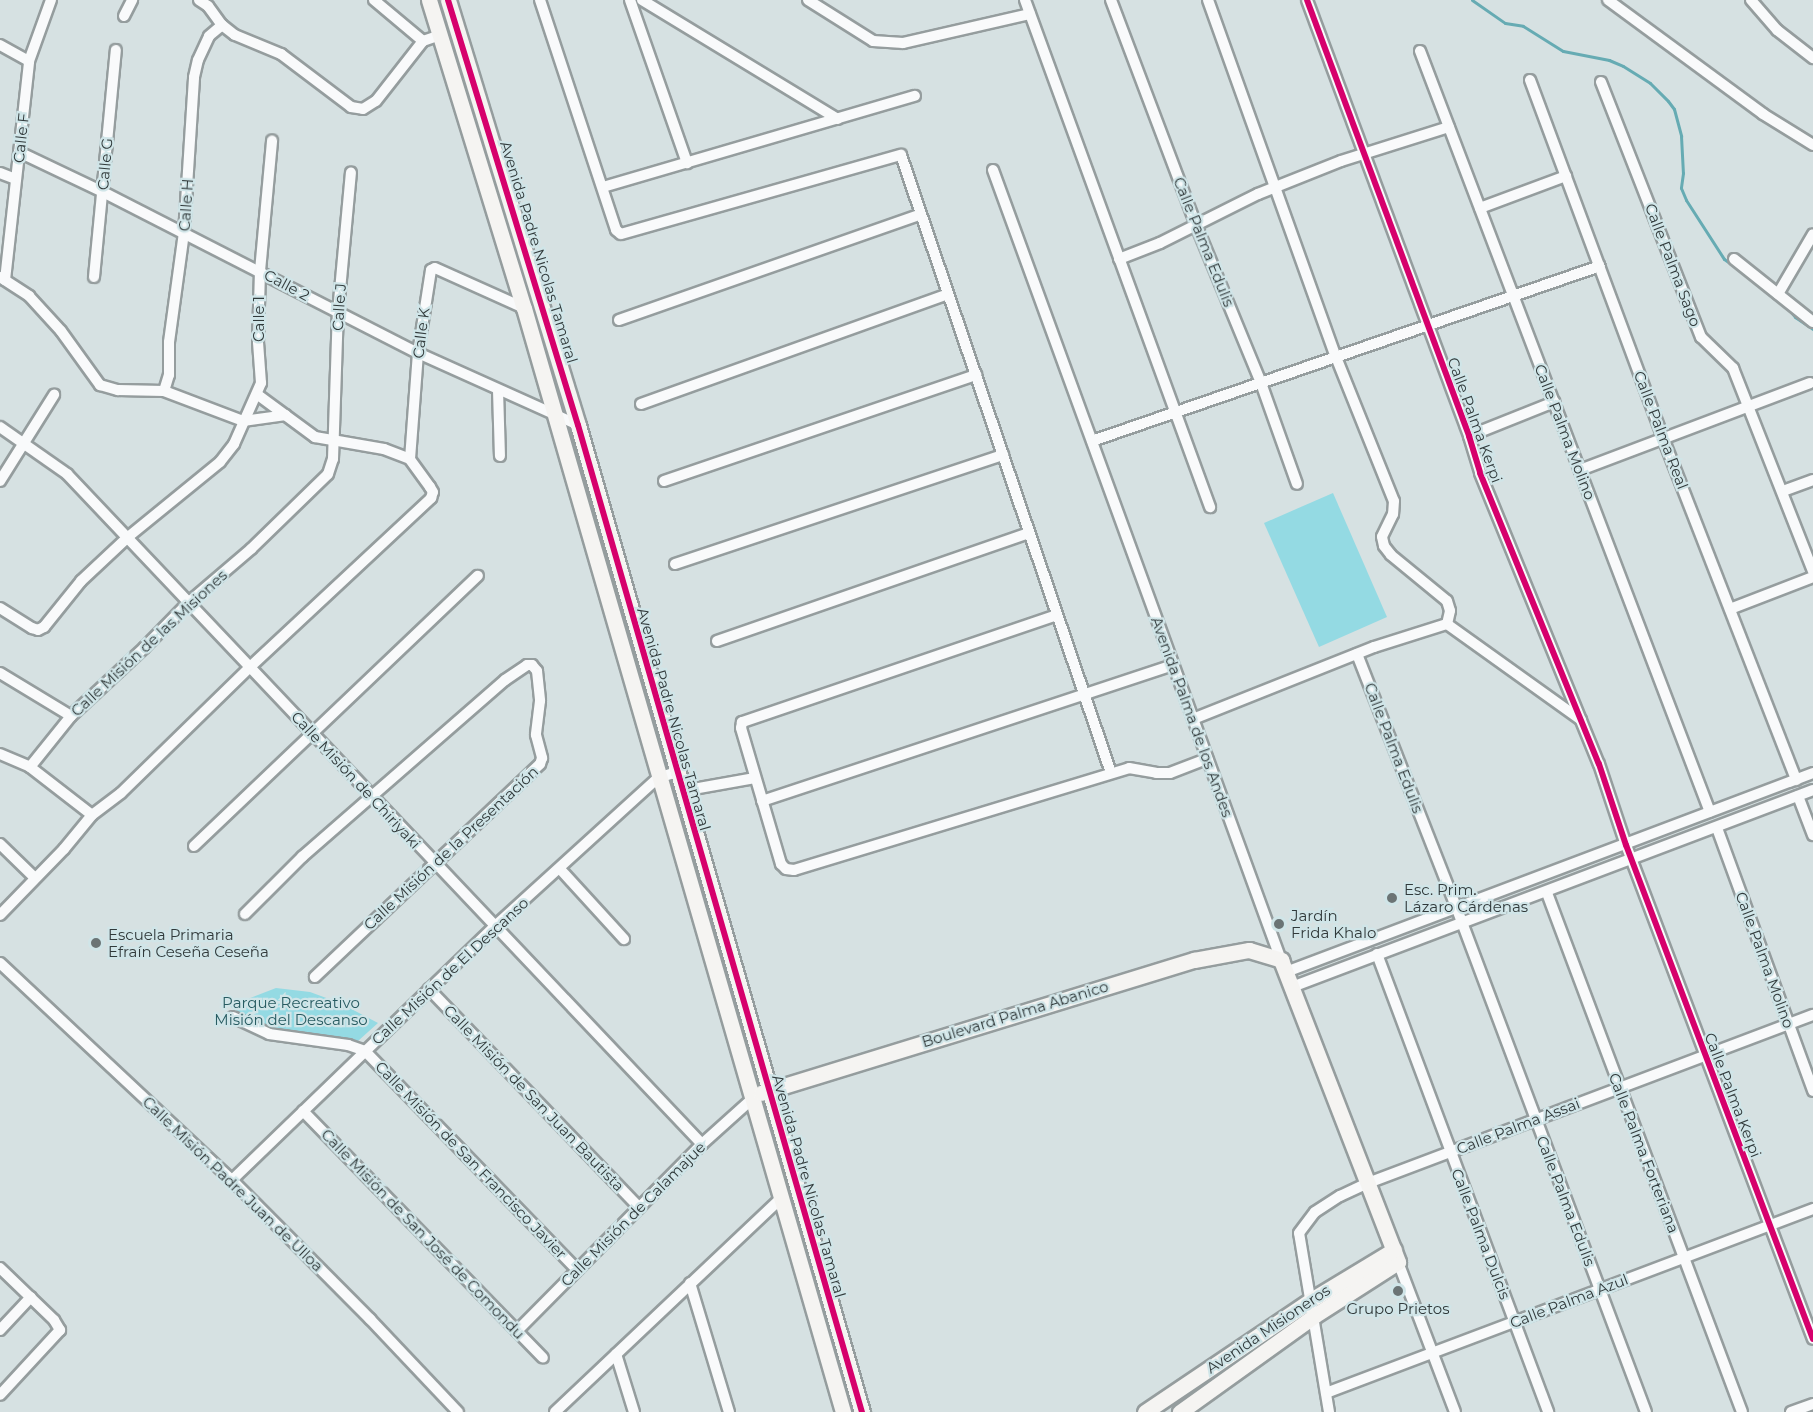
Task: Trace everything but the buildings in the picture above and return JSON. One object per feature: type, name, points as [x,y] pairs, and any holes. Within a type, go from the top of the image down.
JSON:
[{"type":"street","name":"Calle F","points":[[3,279],[29,61],[51,0]]},
{"type":"street","points":[[124,16],[132,0]]},
{"type":"street","points":[[199,0],[208,6],[222,25],[235,35],[281,54],[351,107],[363,110],[376,101],[423,41],[440,36]]},
{"type":"street","points":[[374,0],[423,41]]},
{"type":"street","name":"Avenida Padre Nicolas Tamaral","points":[[429,0],[524,308],[843,1412]]},
{"type":"street","name":"Avenida Padre Nicolas Tamaral","points":[[448,0],[578,425],[862,1412]]},
{"type":"street","points":[[540,0],[616,230],[621,234],[901,155],[1111,774]]},
{"type":"street","points":[[630,0],[687,163]]},
{"type":"street","points":[[642,0],[838,118]]},
{"type":"street","points":[[808,0],[873,41],[903,43],[1030,14]]},
{"type":"street","points":[[1024,0],[1210,507]]},
{"type":"street","name":"Calle Palma Edulis","points":[[1111,0],[1196,225],[1261,383],[1297,484]]},
{"type":"street","points":[[1208,0],[1336,357],[1394,501],[1393,514],[1382,537],[1384,546],[1390,555],[1447,601],[1450,611],[1447,624]]},
{"type":"street","name":"Calle Palma Kerpi","points":[[1306,0],[1469,436],[1480,473],[1581,720],[1705,1056],[1813,1339]]},
{"type":"street","points":[[1608,0],[1763,114],[1813,145]]},
{"type":"street","points":[[1751,0],[1777,30],[1813,58]]},
{"type":"street","name":"Calle H","points":[[164,391],[169,375],[169,342],[184,233],[194,77],[209,36],[222,25]]},
{"type":"street","points":[[0,45],[29,61]]},
{"type":"street","name":"Calle G","points":[[94,277],[116,50]]},
{"type":"street","name":"Calle Palma Molino","points":[[1420,51],[1710,812]]},
{"type":"street","name":"Calle Palma Real","points":[[1530,80],[1663,438],[1796,780]]},
{"type":"street","name":"Calle Palma Sago","points":[[1601,82],[1701,337],[1708,346],[1730,363],[1813,571]]},
{"type":"street","points":[[603,187],[915,96]]},
{"type":"street","points":[[1119,259],[1275,188],[1449,127]]},
{"type":"street","name":"Calle 1","points":[[0,608],[38,630],[44,627],[81,581],[128,537],[220,462],[234,444],[243,421],[258,395],[261,367],[258,342],[260,270],[272,141]]},
{"type":"street","name":"Calle 2","points":[[19,153],[260,270],[418,353],[578,425]]},
{"type":"street","name":"Avenida Palma de los Andes","points":[[993,170],[1283,966],[1396,1256]]},
{"type":"street","points":[[0,173],[16,179]]},
{"type":"street","name":"Calle J","points":[[333,442],[338,312],[351,173]]},
{"type":"street","points":[[1480,208],[1566,176]]},
{"type":"street","points":[[618,320],[921,214]]},
{"type":"street","points":[[1778,294],[1813,234]]},
{"type":"street","points":[[1734,259],[1813,322]]},
{"type":"street","points":[[1092,441],[1600,266]]},
{"type":"street","name":"Calle K","points":[[410,459],[418,353],[428,275],[435,268],[524,308]]},
{"type":"street","points":[[3,279],[29,296],[61,330],[100,385],[118,390],[164,391],[243,421],[286,415]]},
{"type":"street","points":[[641,404],[948,294]]},
{"type":"street","points":[[664,481],[976,375]]},
{"type":"street","points":[[1580,470],[1810,383]]},
{"type":"street","points":[[498,390],[500,456]]},
{"type":"street","points":[[0,481],[54,395]]},
{"type":"street","points":[[0,915],[64,849],[92,814],[121,793],[250,667],[431,498],[433,492],[410,459],[384,449],[333,442],[315,437],[258,395]]},
{"type":"street","name":"Calle Palma Kerpi","points":[[1469,436],[1554,402]]},
{"type":"street","name":"Calle Misión de Chiriyaki","points":[[0,427],[67,474],[371,798],[702,1144]]},
{"type":"street","name":"Calle Misión de las Misiones","points":[[30,767],[71,716],[144,648],[189,602],[317,488],[328,474],[333,459],[333,442]]},
{"type":"street","points":[[675,564],[1003,455]]},
{"type":"street","points":[[1783,492],[1813,480]]},
{"type":"street","points":[[717,641],[1029,533]]},
{"type":"street","points":[[194,846],[478,576]]},
{"type":"street","points":[[1731,609],[1813,577]]},
{"type":"street","points":[[1057,615],[742,722],[741,728],[781,864],[786,869],[794,870],[1129,768],[1156,774],[1170,773],[1208,759]]},
{"type":"street","points":[[1193,719],[1357,654],[1447,624]]},
{"type":"street","points":[[1447,624],[1581,720]]},
{"type":"street","name":"Calle Palma Edulis","points":[[1357,654],[1462,922],[1646,1412]]},
{"type":"street","points":[[762,801],[1173,664]]},
{"type":"street","name":"Calle Misión de la Presentación","points":[[315,977],[433,862],[540,764],[542,758],[536,735],[540,701],[537,671],[532,665],[527,665],[505,680],[371,798]]},
{"type":"street","points":[[0,673],[71,716]]},
{"type":"street","points":[[0,754],[30,767],[92,814]]},
{"type":"street","name":"Calle Misión de El Descanso","points":[[232,1180],[494,927],[658,778],[676,772]]},
{"type":"street","points":[[1283,966],[1457,909],[1813,773]]},
{"type":"street","points":[[682,791],[755,778]]},
{"type":"street","points":[[1292,987],[1813,790]]},
{"type":"street","points":[[1798,796],[1813,835]]},
{"type":"street","points":[[245,914],[302,857],[371,798]]},
{"type":"street","name":"Calle Palma Molino","points":[[1717,828],[1813,1091]]},
{"type":"street","points":[[0,844],[35,878]]},
{"type":"street","points":[[560,869],[624,939]]},
{"type":"street","name":"Calle Palma Forteriana","points":[[1547,892],[1742,1412]]},
{"type":"street","name":"Boulevard Palma Abanico","points":[[752,1099],[768,1089],[1194,960],[1249,950],[1283,966]]},
{"type":"street","name":"Calle Palma Dulcis","points":[[1377,954],[1548,1412]]},
{"type":"street","name":"Calle Misión Padre Juan de Ulloa","points":[[0,963],[232,1180],[370,1319],[458,1412]]},
{"type":"street","name":"Calle Misión de San Juan Bautista","points":[[429,989],[639,1207]]},
{"type":"street","name":"Calle Palma Assai","points":[[1329,1412],[1299,1233],[1315,1212],[1340,1196],[1368,1183],[1813,1015]]},
{"type":"street","points":[[233,1017],[269,1034],[348,1045],[365,1051]]},
{"type":"street","name":"Calle Misión de San Francisco Javier","points":[[365,1051],[577,1270]]},
{"type":"street","name":"Calle Misión de Calamajue","points":[[517,1331],[702,1144],[752,1099]]},
{"type":"street","name":"Calle Misión de San José de Comondu","points":[[303,1111],[543,1358]]},
{"type":"street","points":[[555,1412],[780,1199]]},
{"type":"street","name":"Calle Palma Azul","points":[[1326,1393],[1813,1209]]},
{"type":"street","points":[[1396,1256],[1455,1412]]},
{"type":"street","name":"Avenida Misioneros","points":[[1145,1412],[1311,1300],[1396,1256]]},
{"type":"street","name":"Avenida Misioneros","points":[[1180,1412],[1396,1256]]},
{"type":"street","points":[[0,1268],[54,1320],[60,1330],[0,1395]]},
{"type":"street","points":[[690,1282],[729,1412]]},
{"type":"street","points":[[0,1330],[30,1297]]},
{"type":"street","points":[[616,1354],[634,1412]]},
{"type":"street","points":[[1791,1412],[1813,1404]]},
{"type":"green space","points":[[1333,493],[1387,617],[1319,647],[1264,523]]},
{"type":"green space","name":"Parque Recreativo Misión del Descanso","points":[[276,988],[310,992],[340,1003],[378,1023],[358,1041],[270,1030],[248,1022],[230,1006]]},
{"type":"waterway","points":[[1472,0],[1505,23],[1523,26],[1563,51],[1609,60],[1623,66],[1650,83],[1668,101],[1674,109],[1681,136],[1683,173],[1681,188],[1686,200],[1724,259],[1740,270]]},
{"type":"waterway","points":[[1787,307],[1795,317],[1813,329]]},
{"type":"cycle path","points":[[448,0],[578,425],[862,1412]]},
{"type":"cycle path","points":[[1307,0],[1469,436],[1480,473],[1599,764],[1626,845],[1813,1339]]},
{"type":"place","name":"Esc. Prim. Lázaro Cárdenas","points":[[1392,898]]},
{"type":"place","name":"Jardín Frida Khalo","points":[[1279,924]]},
{"type":"place","name":"Escuela Primaria Efraín Ceseña Ceseña","points":[[96,943]]},
{"type":"place","name":"Grupo Prietos","points":[[1398,1291]]}]
